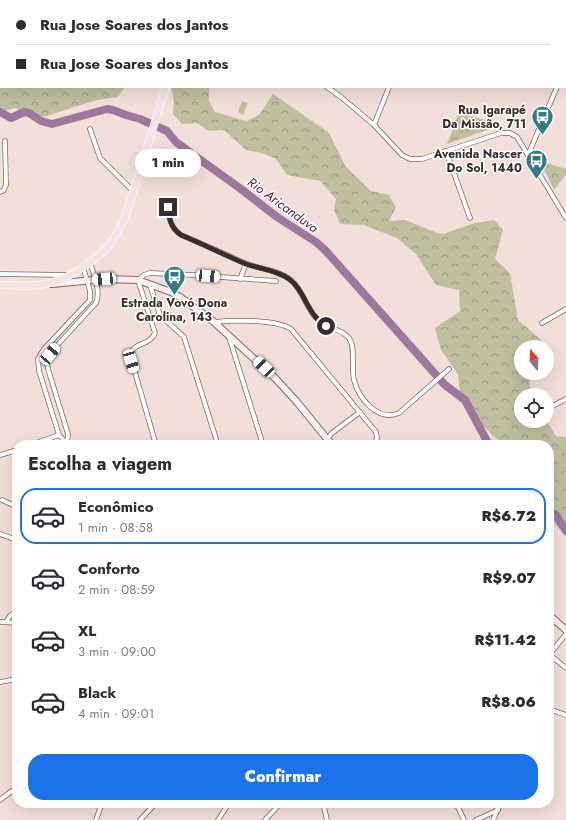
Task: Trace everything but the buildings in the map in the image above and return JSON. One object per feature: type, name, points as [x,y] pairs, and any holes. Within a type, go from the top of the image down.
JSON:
[{"type":"main road","points":[[0,285],[45,285],[69,275],[86,265],[108,246],[116,235],[125,217],[166,88]]},
{"type":"street","points":[[328,88],[341,97],[374,125],[397,150],[410,159],[422,159],[508,132],[517,137],[566,218]]},
{"type":"street","points":[[374,125],[389,88]]},
{"type":"street","points":[[528,155],[557,88]]},
{"type":"street","points":[[90,129],[98,153],[103,162],[133,191]]},
{"type":"street","points":[[0,192],[4,190],[6,185],[5,141]]},
{"type":"street","points":[[446,151],[470,218]]},
{"type":"street","points":[[559,207],[566,206]]},
{"type":"street","points":[[168,207],[168,216],[175,231],[246,264],[276,273],[289,279],[298,289],[308,307],[318,320],[326,326],[347,336],[352,348],[354,380],[363,397],[375,411],[394,416],[400,413],[449,369]]},
{"type":"street","points":[[240,279],[246,264]]},
{"type":"street","points":[[68,440],[68,434],[47,363],[50,354],[96,303],[98,295],[95,279],[86,265]]},
{"type":"street","points":[[64,440],[59,435],[39,371],[38,358],[44,349],[88,303],[90,296],[86,265]]},
{"type":"street","points":[[138,280],[144,275],[150,273],[276,281]]},
{"type":"street","points":[[0,274],[69,275]]},
{"type":"street","points":[[45,285],[115,278],[138,280],[170,292],[180,297],[214,322],[275,378],[297,402],[326,439],[360,412]]},
{"type":"street","points":[[138,280],[155,333],[150,340],[135,347],[131,351],[130,355],[155,440]]},
{"type":"street","points":[[150,285],[160,315],[184,337],[216,440]]},
{"type":"street","points":[[542,323],[566,309]]},
{"type":"street","points":[[214,322],[241,320],[283,326],[294,332],[378,434],[376,440]]},
{"type":"street","points":[[228,334],[261,440]]},
{"type":"street","points":[[554,405],[566,399]]},
{"type":"street","points":[[44,440],[59,435]]},
{"type":"street","points":[[0,456],[12,452]]},
{"type":"street","points":[[2,500],[12,505]]},
{"type":"street","points":[[0,534],[12,538]]},
{"type":"street","points":[[3,622],[12,614]]},
{"type":"street","points":[[554,619],[566,630]]},
{"type":"street","points":[[554,649],[566,634]]},
{"type":"street","points":[[554,659],[566,668]]},
{"type":"street","points":[[0,682],[12,680]]},
{"type":"street","points":[[554,711],[566,715]]},
{"type":"street","points":[[0,800],[12,791]]},
{"type":"street","points":[[96,820],[100,808]]},
{"type":"street","points":[[140,820],[151,808]]},
{"type":"street","points":[[218,820],[226,808]]},
{"type":"street","points":[[265,820],[276,808]]},
{"type":"street","points":[[324,808],[327,820]]},
{"type":"street","points":[[458,808],[464,820]]},
{"type":"street","points":[[476,820],[498,810]]},
{"type":"street","points":[[493,820],[498,810]]},
{"type":"green space","points":[[0,88],[124,88],[118,97],[97,100],[37,119],[15,108],[0,112]]},
{"type":"green space","points":[[171,88],[209,88],[209,101],[215,112],[246,121],[259,115],[273,94],[329,133],[346,167],[371,191],[389,195],[396,207],[389,221],[405,220],[443,234],[475,223],[494,220],[503,230],[495,259],[510,273],[518,320],[540,340],[514,340],[514,380],[530,380],[529,384],[530,388],[514,388],[514,428],[551,428],[556,436],[566,437],[566,535],[554,524],[554,440],[498,440],[480,423],[460,395],[458,374],[441,350],[435,328],[460,311],[459,290],[436,285],[416,254],[397,238],[364,225],[340,224],[334,210],[336,199],[320,181],[287,175],[276,159],[262,153],[246,150],[224,130],[209,131],[197,123],[182,124],[173,114],[174,102]]},
{"type":"green space","points":[[242,101],[248,103],[243,115],[238,112]]},
{"type":"green space","points":[[459,112],[501,125],[447,144]]},
{"type":"green space","points":[[540,161],[566,169],[566,175],[554,190]]},
{"type":"waterway","name":"Rio Aricanduva","points":[[0,112],[11,118],[24,112],[29,113],[41,121],[52,124],[107,109],[140,119],[167,131],[176,142],[277,217],[316,242],[325,250],[445,385],[465,400],[486,440]]},
{"type":"waterway","name":"Rio Aricanduva","points":[[554,514],[566,531]]},
{"type":"place","name":"Rua Igarapé Da Missão, 711","points":[[542,136]]},
{"type":"place","name":"Avenida Nascer Do Sol, 1440","points":[[537,180]]},
{"type":"place","name":"Estrada Vovó Dona Carolina, 143","points":[[174,296]]},
{"type":"route","points":[[168,207],[170,222],[175,231],[181,235],[246,264],[276,273],[289,279],[298,289],[313,316],[326,326]]}]
